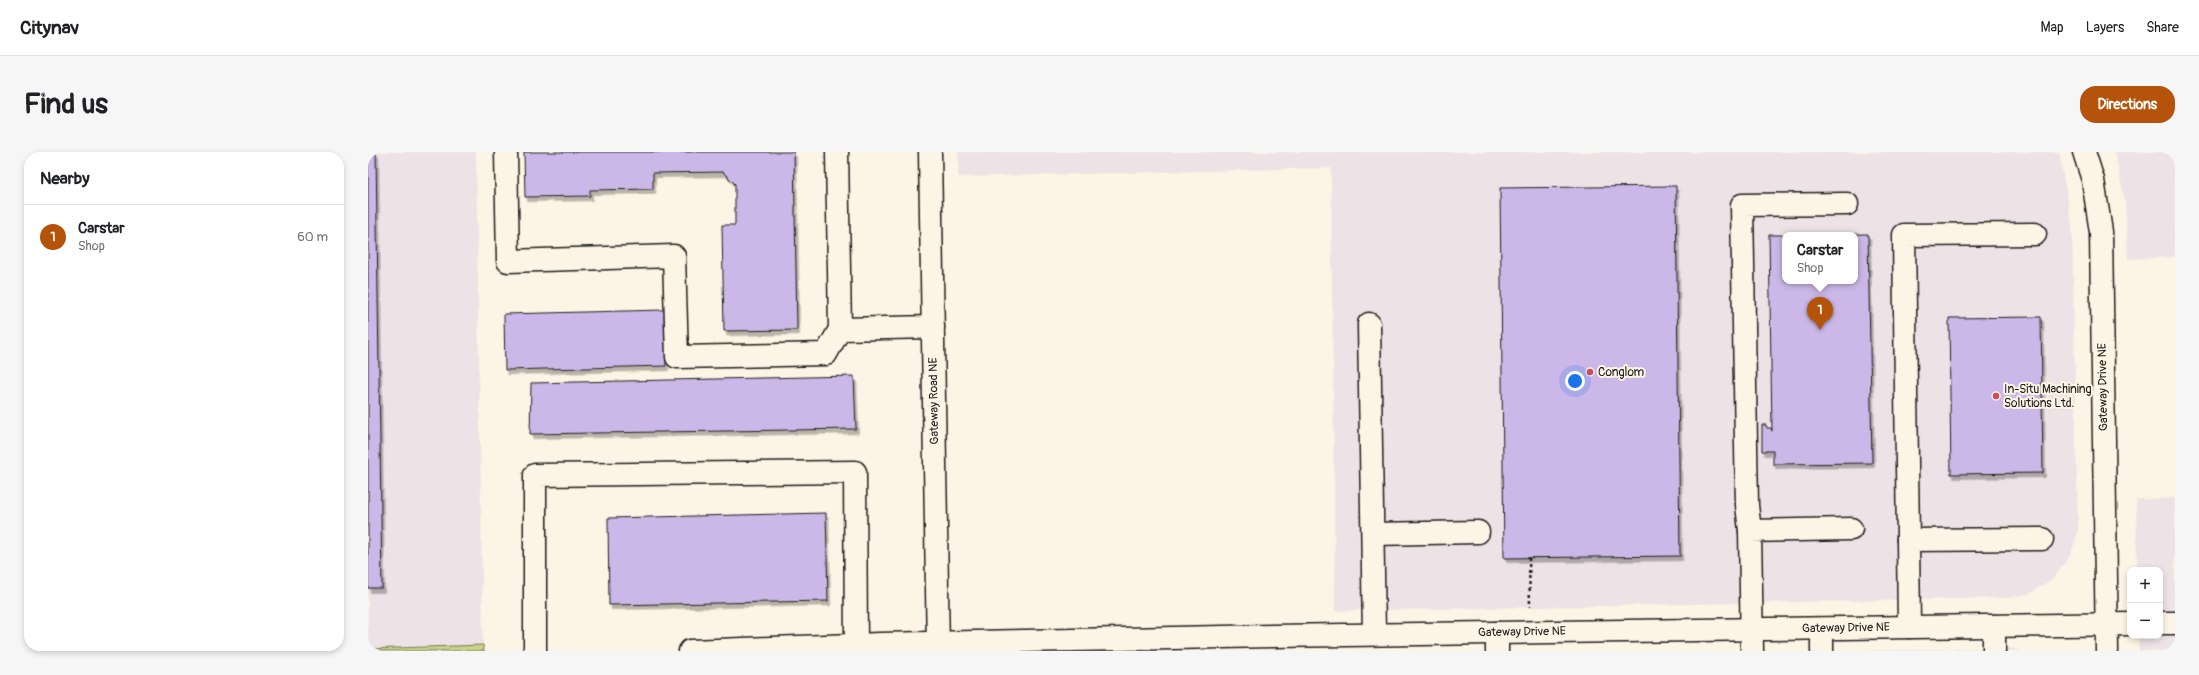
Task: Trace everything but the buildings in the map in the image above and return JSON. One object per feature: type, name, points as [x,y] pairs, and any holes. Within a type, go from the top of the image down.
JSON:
[{"type":"street","points":[[506,152],[508,261],[674,256],[677,357],[826,354],[840,329],[837,152]]},
{"type":"street","name":"Gateway Road NE","points":[[930,152],[938,647]]},
{"type":"street","name":"Gateway Drive NE","points":[[2084,152],[2093,180],[2101,232],[2107,651]]},
{"type":"street","points":[[1752,651],[1750,531],[1747,505],[1742,205],[1847,204]]},
{"type":"street","points":[[1909,627],[1904,235],[2035,234]]},
{"type":"street","points":[[1369,324],[1374,634]]},
{"type":"street","points":[[840,329],[933,327]]},
{"type":"street","points":[[535,651],[535,475],[855,472],[856,645]]},
{"type":"street","points":[[1750,531],[1851,530]]},
{"type":"street","points":[[1373,534],[1478,532]]},
{"type":"street","points":[[1908,540],[2042,539]]},
{"type":"street","points":[[2163,623],[2175,623]]},
{"type":"street","points":[[2106,625],[2127,624]]},
{"type":"street","name":"Gateway Drive NE","points":[[690,651],[856,645],[938,647],[1087,646],[1374,634],[1497,642],[1531,632],[2106,625]]},
{"type":"street","points":[[1994,626],[1994,651]]},
{"type":"street","points":[[1822,629],[1822,651]]},
{"type":"path","points":[[1529,558],[1531,632]]},
{"type":"shaded area","points":[[368,152],[476,152],[483,645],[368,649]]},
{"type":"shaded area","points":[[958,152],[2059,152],[2072,225],[2078,532],[2071,554],[2054,578],[2029,594],[2008,598],[1335,611],[1331,168],[958,177]]},
{"type":"shaded area","points":[[2115,152],[2175,152],[2175,257],[2128,259],[2125,203]]},
{"type":"shaded area","points":[[2175,498],[2175,651],[2139,651],[2138,639],[2163,639],[2163,567],[2137,567],[2136,499]]},
{"type":"shaded area","points":[[2012,648],[2020,651],[1843,651]]},
{"type":"green space","points":[[483,645],[484,651],[368,651],[368,649]]},
{"type":"place","name":"Carstar","points":[[1820,330]]},
{"type":"place","name":"Conglom","points":[[1590,372]]},
{"type":"place","name":"In-Situ Machining Solutions Ltd.","points":[[1996,396]]}]
